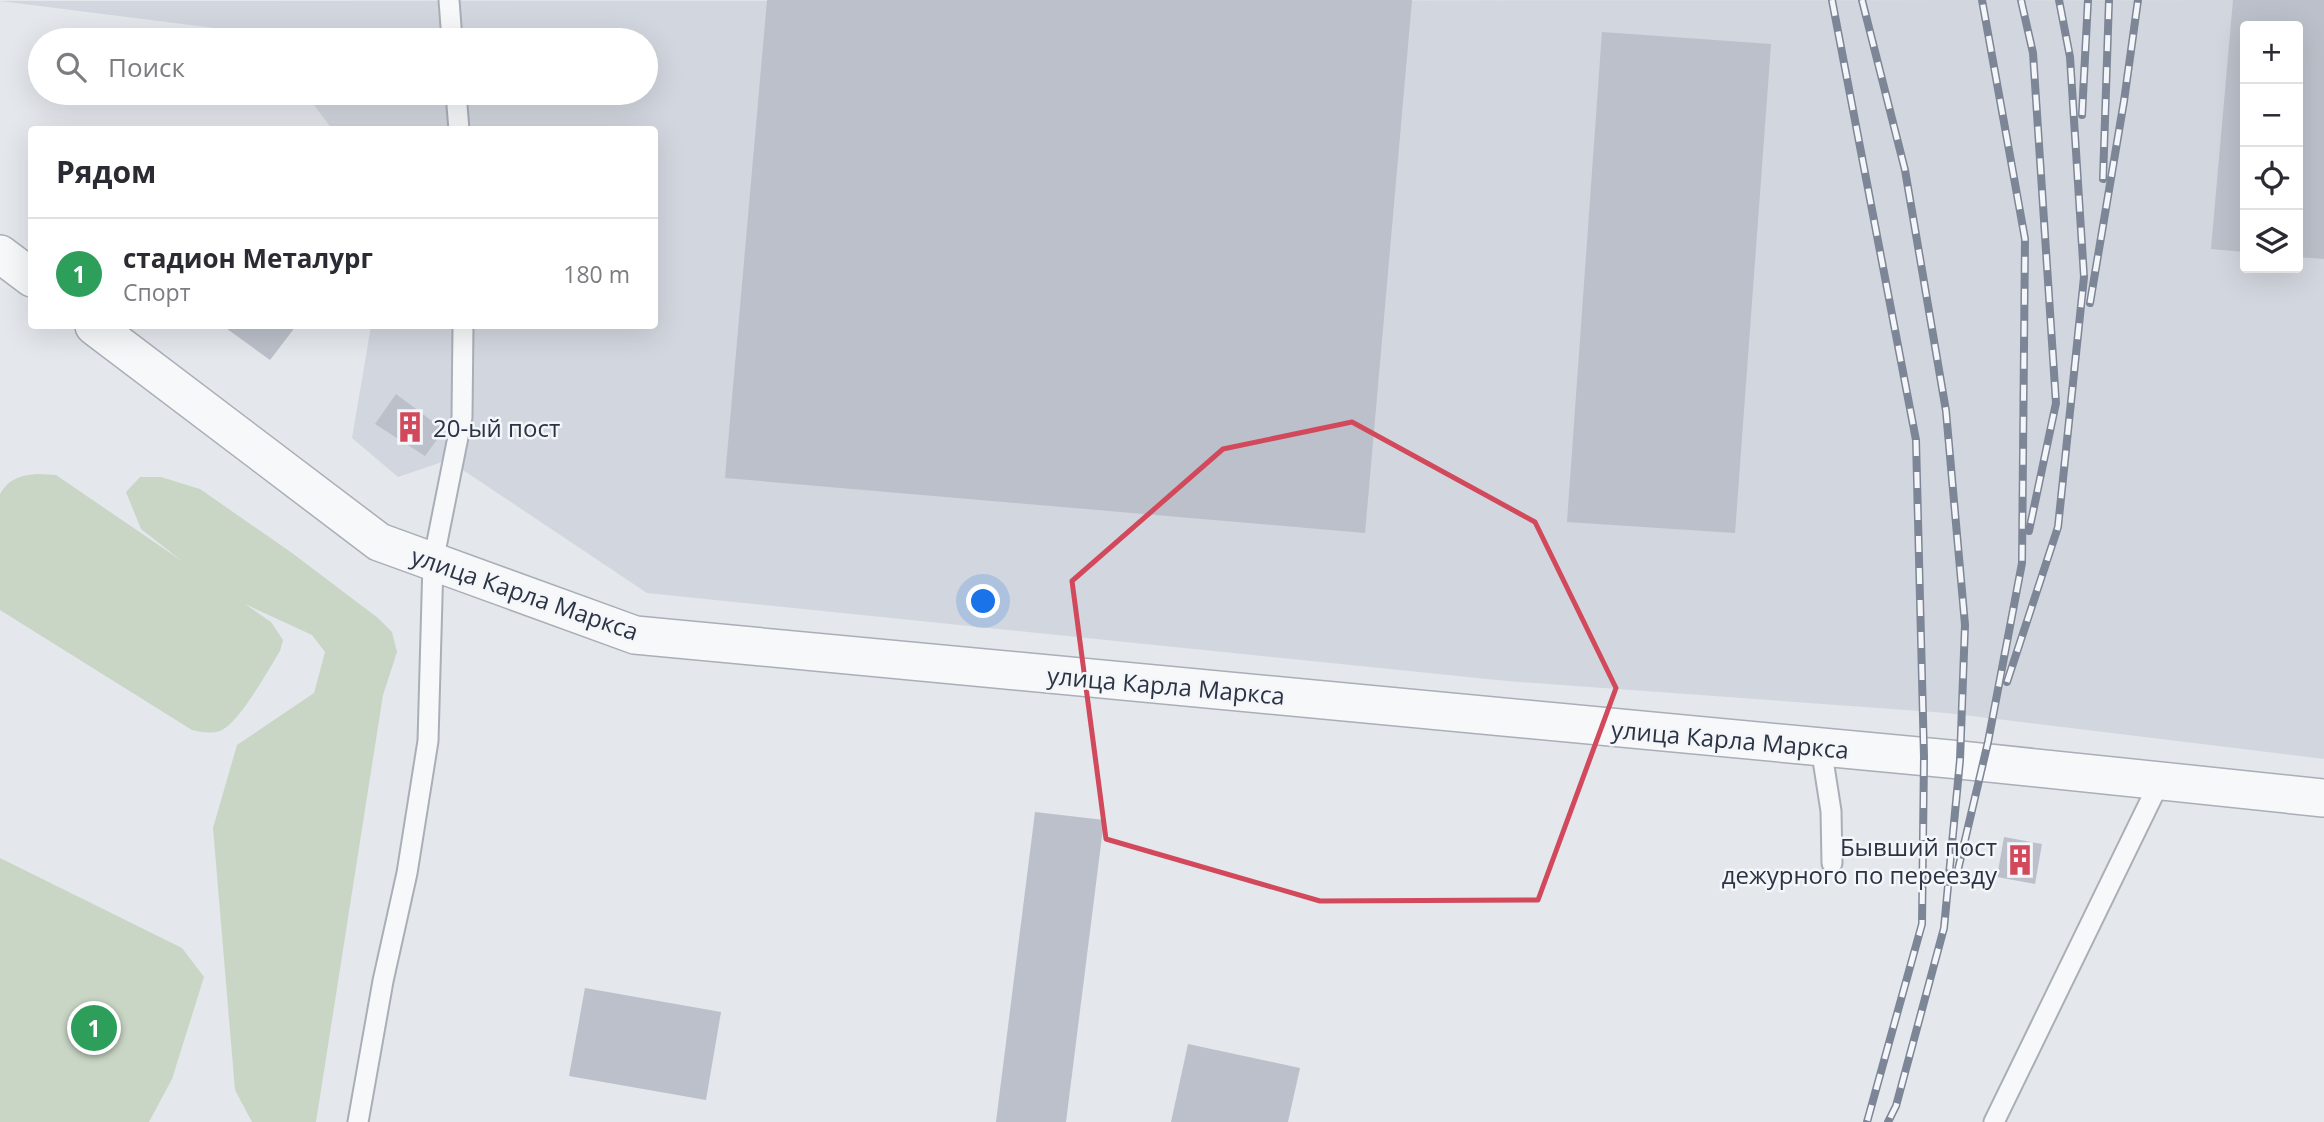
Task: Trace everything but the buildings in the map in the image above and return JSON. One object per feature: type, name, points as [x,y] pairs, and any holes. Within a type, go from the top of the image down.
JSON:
[{"type":"street","points":[[0,254],[28,275]]},
{"type":"street","name":"улица Карла Маркса","points":[[98,329],[379,542],[635,635],[1821,747],[2324,798]]},
{"type":"lane","points":[[449,0],[451,28]]},
{"type":"lane","points":[[457,105],[459,126]]},
{"type":"lane","points":[[358,1122],[383,981],[407,873],[428,741],[433,562],[462,417],[463,329]]},
{"type":"lane","points":[[1821,747],[1831,811],[1832,863]]},
{"type":"lane","points":[[1994,1122],[2160,781]]},
{"type":"highlighted area","points":[[1352,422],[1535,522],[1616,688],[1538,900],[1320,901],[1106,839],[1072,581],[1223,449]]},
{"type":"shaded area","points":[[2324,0],[2324,759],[1947,713],[1507,681],[647,593],[448,460],[398,477],[352,438],[370,329],[658,329],[658,126],[330,126],[314,105],[658,105],[658,28],[214,28],[0,1]]},
{"type":"green space","points":[[36,474],[56,475],[182,561],[141,529],[126,492],[140,477],[161,477],[200,489],[292,553],[378,618],[392,632],[397,652],[383,695],[316,1122],[252,1122],[235,1090],[213,828],[237,745],[314,693],[325,652],[312,635],[245,604],[271,622],[283,640],[280,651],[253,695],[228,726],[213,732],[192,730],[0,610],[0,494],[15,479]]},
{"type":"green space","points":[[0,858],[182,948],[204,977],[172,1079],[149,1122],[0,1122]]},
{"type":"railway","points":[[1832,0],[1916,440],[1924,757],[1922,924],[1867,1122]]},
{"type":"railway","points":[[1862,0],[1905,170],[1946,411],[1965,625],[1960,760],[1944,928],[1896,1106],[1888,1122]]},
{"type":"railway","points":[[1957,874],[1988,742],[2022,563],[2025,239],[1982,0]]},
{"type":"railway","points":[[2021,0],[2033,53],[2056,403],[2029,531]]},
{"type":"railway","points":[[2007,682],[2058,527],[2084,277],[2070,57],[2059,0]]},
{"type":"railway","points":[[2082,115],[2088,0]]},
{"type":"railway","points":[[2103,179],[2109,0]]},
{"type":"railway","points":[[2090,303],[2138,0]]},
{"type":"place","name":"20-ый пост","points":[[410,427]]},
{"type":"place","name":"Бывший пост дежурного по переезду","points":[[2020,860]]},
{"type":"place","name":"стадион Металург","points":[[94,1028]]}]
